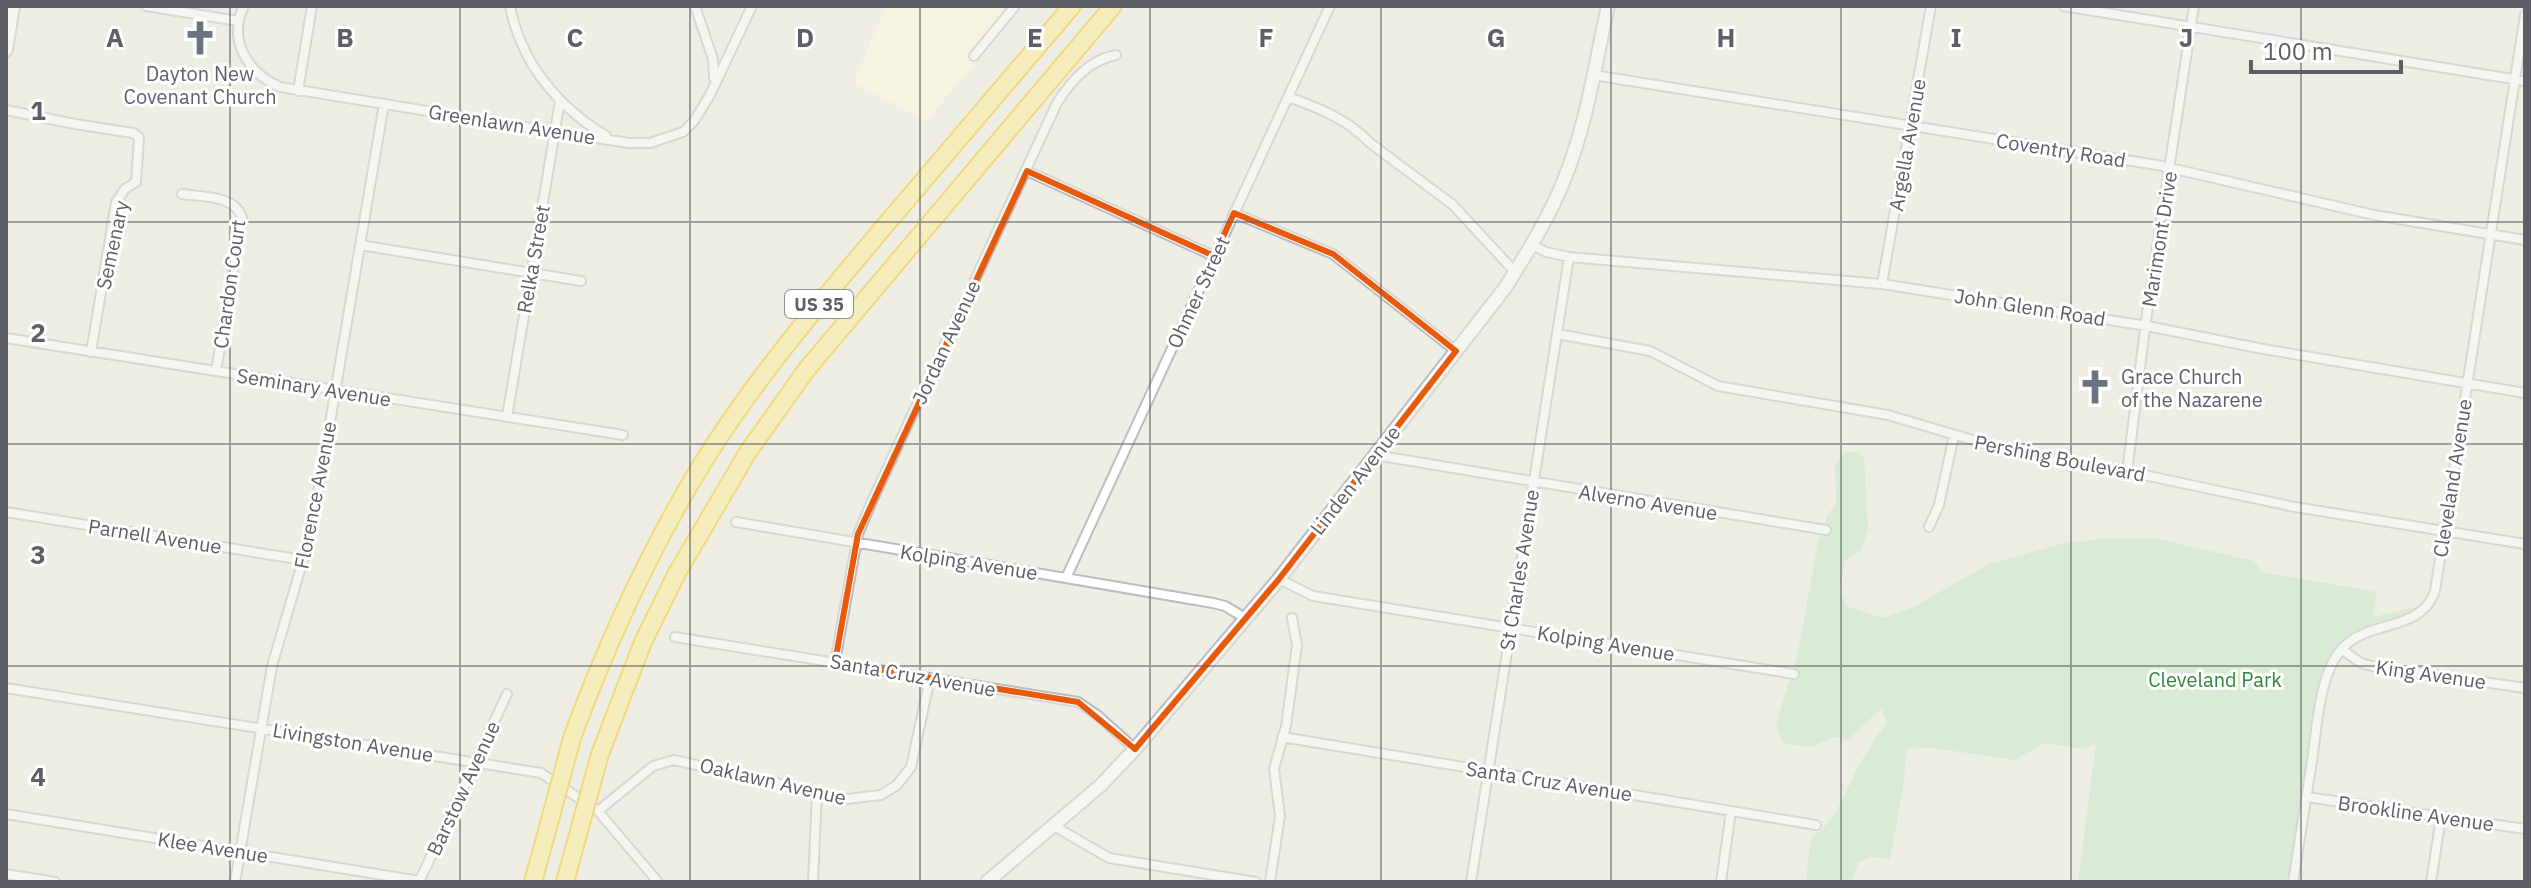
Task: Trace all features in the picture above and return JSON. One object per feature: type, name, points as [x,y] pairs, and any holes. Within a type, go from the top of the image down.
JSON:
[{"type":"highway","name":"US 35","points":[[565,882],[600,754],[643,642],[684,561],[748,452],[807,369],[1113,7]]},
{"type":"highway","name":"US 35","points":[[533,882],[572,738],[593,682],[659,539],[703,463],[761,378],[817,307],[1068,9]]},
{"type":"main road","points":[[6,50],[13,6]]},
{"type":"main road","name":"Linden Avenue","points":[[987,882],[1114,774],[1279,579],[1515,272],[1532,245],[1569,168],[1584,117],[1608,6]]},
{"type":"street","points":[[146,6],[238,21],[244,6]]},
{"type":"street","points":[[298,91],[312,6]]},
{"type":"street","points":[[510,6],[516,30],[535,69],[560,101],[584,122],[612,140]]},
{"type":"street","points":[[695,6],[713,59],[713,85]]},
{"type":"street","name":"Greenlawn Avenue","points":[[238,21],[239,44],[250,66],[269,82],[298,91],[556,132],[650,143],[683,132],[703,109],[752,6]]},
{"type":"street","points":[[974,56],[1015,6]]},
{"type":"street","name":"Ohmer Street","points":[[1066,578],[1330,6]]},
{"type":"street","name":"Argella Avenue","points":[[1882,284],[1931,6]]},
{"type":"street","points":[[2063,6],[2520,80]]},
{"type":"street","name":"Marimont Drive","points":[[2127,472],[2194,6]]},
{"type":"street","name":"Cleveland Avenue","points":[[2341,649],[2367,631],[2411,619],[2431,603],[2490,235],[2520,80],[2525,15]]},
{"type":"street","name":"Jordan Avenue","points":[[835,662],[856,543],[873,499],[1012,198],[1064,91],[1095,62],[1116,55]]},
{"type":"street","name":"Coventry Road","points":[[1593,75],[2171,168],[2345,209],[2525,240]]},
{"type":"street","points":[[1288,97],[1361,133],[1453,205],[1515,272]]},
{"type":"street","name":"Relka Street","points":[[507,417],[560,101]]},
{"type":"street","name":"Florence Avenue","points":[[235,882],[278,639],[303,560],[384,104]]},
{"type":"street","name":"Semenary","points":[[6,110],[133,133],[139,137],[136,182],[125,189],[116,202],[91,352]]},
{"type":"street","points":[[1027,171],[1214,256]]},
{"type":"street","name":"Chardon Court","points":[[182,194],[229,201],[242,217],[216,371]]},
{"type":"street","points":[[1234,213],[1333,254],[1456,351]]},
{"type":"street","points":[[360,245],[581,281]]},
{"type":"street","name":"John Glenn Road","points":[[1532,245],[1557,256],[1882,284],[2147,326],[2525,393]]},
{"type":"street","name":"St Charles Avenue","points":[[1471,882],[1569,257]]},
{"type":"street","name":"Pershing Boulevard","points":[[1558,334],[1650,351],[1703,381],[1718,386],[1888,415],[2020,454],[2127,472],[2295,507],[2525,544]]},
{"type":"street","name":"Seminary Avenue","points":[[6,338],[623,435]]},
{"type":"street","points":[[1929,527],[1939,505],[1954,435]]},
{"type":"street","name":"Alverno Avenue","points":[[1375,455],[1826,530]]},
{"type":"street","name":"Parnell Avenue","points":[[6,512],[303,560]]},
{"type":"street","name":"Kolping Avenue","points":[[736,522],[1213,603],[1237,611],[1245,618]]},
{"type":"street","name":"Kolping Avenue","points":[[1279,579],[1313,596],[1794,674]]},
{"type":"street","points":[[1270,882],[1280,816],[1274,769],[1286,726],[1297,645],[1292,618]]},
{"type":"street","name":"Santa Cruz Avenue","points":[[675,637],[1078,702],[1135,749]]},
{"type":"street","points":[[2293,882],[2326,678],[2341,649]]},
{"type":"street","name":"King Avenue","points":[[2341,649],[2372,666],[2525,688]]},
{"type":"street","name":"Oaklawn Avenue","points":[[598,811],[653,766],[666,760],[859,800],[881,795],[905,777],[915,757],[930,678]]},
{"type":"street","name":"Livingston Avenue","points":[[6,688],[541,773],[598,811],[658,882]]},
{"type":"street","name":"Barstow Avenue","points":[[419,881],[507,694]]},
{"type":"street","name":"Santa Cruz Avenue","points":[[1282,737],[1816,825]]},
{"type":"street","points":[[813,882],[817,793]]},
{"type":"street","name":"Brookline Avenue","points":[[2307,797],[2525,829]]},
{"type":"street","points":[[1721,882],[1731,811]]},
{"type":"street","name":"Klee Avenue","points":[[6,814],[419,881]]},
{"type":"street","points":[[2431,882],[2441,817]]},
{"type":"street","points":[[1054,826],[1109,858],[1256,882]]},
{"type":"street","points":[[6,874],[55,882]]},
{"type":"highlighted area","points":[[1027,171],[1214,256],[1234,213],[1333,254],[1456,351],[1279,579],[1135,749],[1078,702],[835,662],[858,534]]},
{"type":"shaded area","points":[[887,6],[1023,6],[926,121],[853,82]]},
{"type":"green space","name":"Cleveland Park","points":[[1845,452],[1856,452],[1864,458],[1868,529],[1861,550],[1844,561],[1840,592],[1847,606],[1883,618],[1913,607],[1989,564],[2061,544],[2107,538],[2159,539],[2254,561],[2262,572],[2377,592],[2373,617],[2431,603],[2426,608],[2349,641],[2326,678],[2293,882],[2078,882],[2096,743],[2084,749],[2045,743],[2015,760],[1932,748],[1907,749],[1890,859],[1870,857],[1858,863],[1852,882],[1809,882],[1806,877],[1811,838],[1833,816],[1863,758],[1887,722],[1881,709],[1848,740],[1834,737],[1811,747],[1783,743],[1776,723],[1798,652],[1818,542],[1827,516],[1836,503],[1835,464]]},
{"type":"place","name":"Dayton New Covenant Church","points":[[200,38]]},
{"type":"place","name":"Grace Church of the Nazarene","points":[[2095,387]]}]
